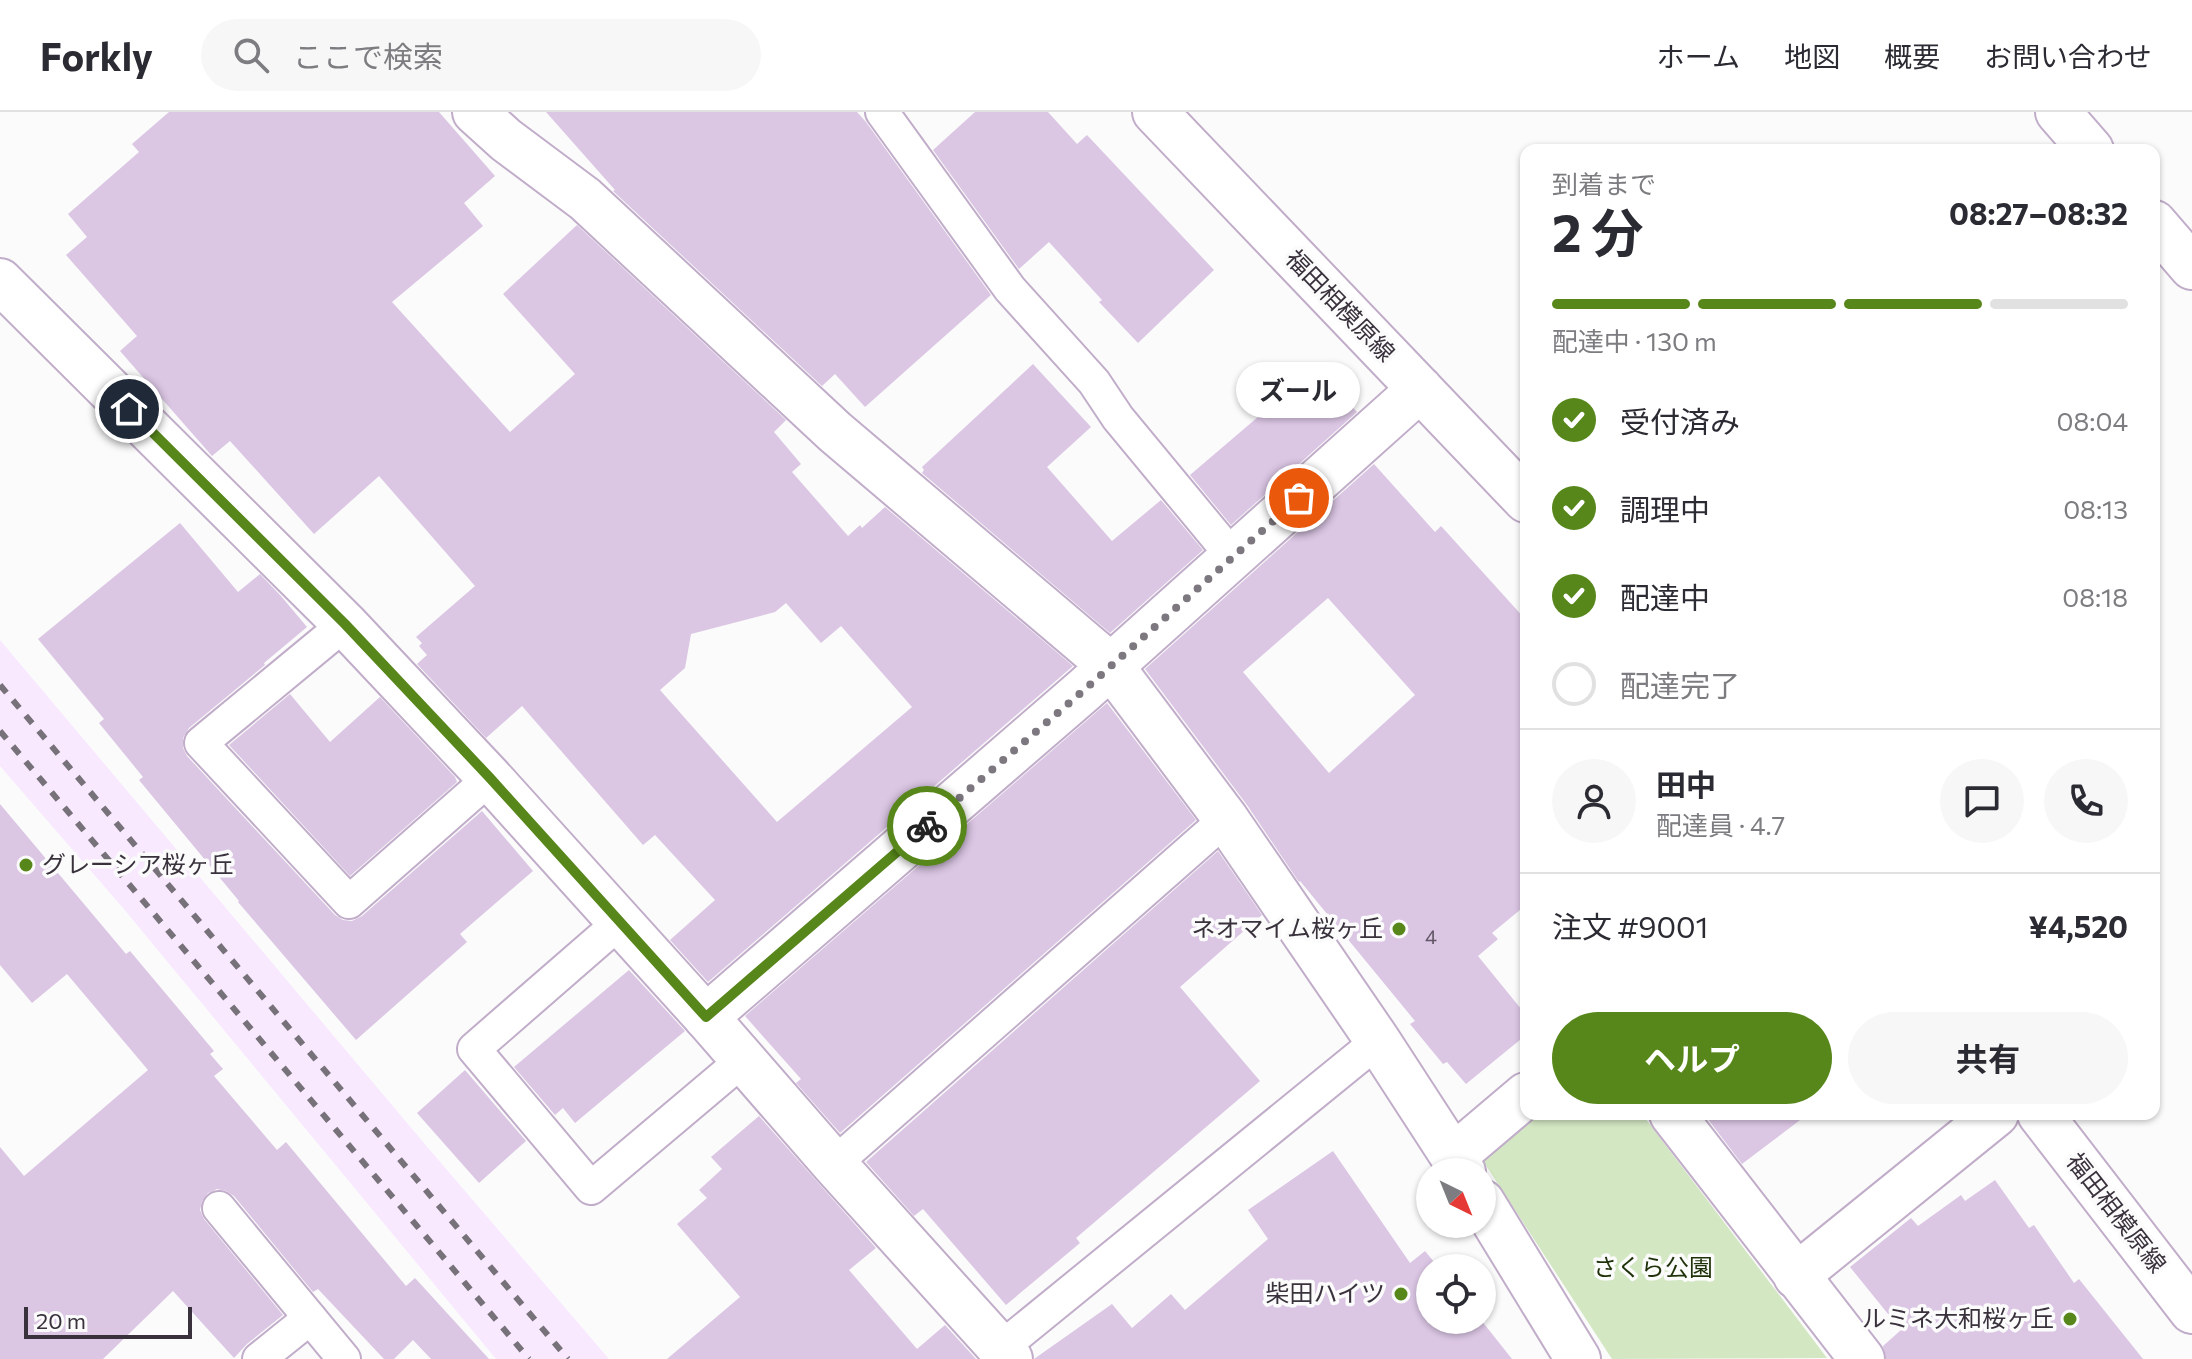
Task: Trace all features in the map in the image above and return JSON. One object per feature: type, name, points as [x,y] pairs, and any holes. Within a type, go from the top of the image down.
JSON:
[{"type":"street","points":[[475,112],[506,140],[585,199],[835,432],[1111,666],[1226,819],[1455,1158]]},
{"type":"street","name":"福田相模原線","points":[[1155,112],[1520,494]]},
{"type":"street","points":[[2058,112],[2086,144]]},
{"type":"street","points":[[0,281],[345,624],[490,778],[1006,1354]]},
{"type":"street","points":[[706,1017],[1111,666],[1420,389]]},
{"type":"street","points":[[1465,1158],[1520,1101]]},
{"type":"street","points":[[1677,1120],[1862,1359]]},
{"type":"street","points":[[1796,1276],[1989,1120]]},
{"type":"street","name":"福田相模原線","points":[[2045,1120],[2192,1311]]},
{"type":"street","points":[[1496,1225],[1578,1359]]},
{"type":"lane","points":[[882,112],[1010,289],[1094,382],[1118,418],[1233,557]]},
{"type":"lane","points":[[345,624],[201,743],[349,902],[490,778]]},
{"type":"lane","points":[[834,1164],[1226,819]]},
{"type":"lane","points":[[620,922],[474,1049],[591,1188],[744,1059]]},
{"type":"lane","points":[[1006,1354],[1378,1041]]},
{"type":"lane","points":[[219,1208],[344,1359]]},
{"type":"lane","points":[[259,1359],[310,1318]]},
{"type":"shaded area","points":[[0,640],[609,1359],[496,1359],[123,908],[0,766]]},
{"type":"green space","name":"さくら公園","points":[[1530,1120],[1647,1120],[1827,1358],[1612,1359],[1496,1181],[1496,1158],[1481,1158]]},
{"type":"building","points":[[169,112],[439,112],[495,176],[464,203],[483,226],[392,302],[510,432],[575,374],[503,294],[577,225],[786,420],[774,432],[801,464],[792,472],[848,536],[885,507],[1073,666],[708,982],[670,940],[715,900],[655,835],[643,845],[522,706],[486,738],[417,664],[427,655],[416,637],[475,586],[379,476],[314,534],[230,441],[212,456],[120,351],[137,336],[66,255],[87,237],[68,214],[139,152],[132,144]],"holes":[[[786,603],[821,643],[841,626],[912,707],[777,822],[660,690],[685,668],[691,634],[775,612]]]},
{"type":"building","points":[[546,112],[857,112],[991,295],[865,407],[835,374],[822,386],[613,191]]},
{"type":"building","points":[[975,112],[1048,112],[1077,144],[1087,135],[1214,270],[1138,343],[1049,242],[1019,269],[933,150]]},
{"type":"building","points":[[1311,362],[1357,412],[1231,525],[1190,475],[1279,399],[1275,395]]},
{"type":"building","points":[[1033,364],[1091,427],[1047,467],[1112,541],[1161,500],[1203,550],[1110,633],[922,473],[922,467]]},
{"type":"building","points":[[1374,464],[1435,532],[1441,526],[1520,613],[1520,910],[1492,933],[1498,939],[1478,956],[1520,1008],[1520,1040],[1466,1084],[1447,1062],[1443,1064],[1410,1024],[1415,1021],[1299,882],[1247,805],[1145,669]],"holes":[[[1328,598],[1415,695],[1329,773],[1243,672]]]},
{"type":"building","points":[[180,523],[238,592],[260,574],[307,627],[189,728],[183,738],[183,748],[187,756],[335,915],[352,921],[362,916],[482,811],[533,871],[460,934],[467,942],[356,1040],[139,780],[143,777],[99,723],[104,719],[38,639]]},
{"type":"building","points":[[290,694],[330,742],[380,697],[457,782],[350,876],[229,745]]},
{"type":"building","points":[[1107,703],[1196,820],[840,1133],[796,1083],[801,1079],[745,1016]]},
{"type":"building","points":[[0,804],[126,954],[130,951],[214,1051],[210,1054],[223,1069],[214,1076],[277,1150],[286,1142],[406,1286],[415,1278],[489,1359],[431,1359],[413,1340],[394,1359],[384,1359],[318,1289],[313,1292],[234,1196],[217,1189],[208,1193],[202,1201],[200,1210],[204,1219],[283,1315],[234,1358],[173,1291],[103,1359],[0,1359],[0,1147],[24,1176],[148,1070],[67,974],[32,1003],[0,965]]},
{"type":"building","points":[[1218,851],[1262,915],[1180,987],[1260,1081],[1076,1238],[1080,1243],[1006,1305],[923,1209],[914,1216],[866,1162]]},
{"type":"building","points":[[629,970],[685,1031],[575,1123],[563,1108],[555,1115],[514,1067]]},
{"type":"building","points":[[465,1070],[526,1141],[479,1183],[417,1113]]},
{"type":"building","points":[[759,1116],[876,1248],[849,1270],[917,1349],[945,1325],[976,1359],[667,1359],[740,1297],[677,1224],[707,1198],[699,1190],[722,1169],[711,1157]]},
{"type":"building","points":[[1709,1120],[1800,1120],[1742,1164]]},
{"type":"building","points":[[1333,1151],[1410,1263],[1416,1258],[1416,1334],[1492,1334],[1512,1359],[1034,1359],[1112,1304],[1132,1328],[1171,1294],[1185,1310],[1268,1239],[1248,1210]]},
{"type":"building","points":[[1995,1180],[2029,1228],[2034,1225],[2074,1283],[2079,1279],[2143,1359],[1886,1359],[1883,1346],[1901,1330],[1850,1267],[1911,1218],[1918,1226],[1961,1195],[1965,1201]]},
{"type":"railway","points":[[0,685],[568,1359]]},
{"type":"railway","points":[[0,731],[529,1359]]},
{"type":"way so far","points":[[927,826],[1299,498]]},
{"type":"place","name":"ズール","points":[[1299,498]]},
{"type":"place","name":"グレーシア桜ヶ丘","points":[[26,865]]},
{"type":"place","name":"ネオマイム桜ヶ丘","points":[[1399,929]]},
{"type":"place","name":"柴田ハイツ","points":[[1401,1294]]},
{"type":"place","name":"ルミネ大和桜ヶ丘","points":[[2070,1319]]},
{"type":"route","points":[[129,409],[345,624],[490,778],[706,1017],[927,826]]}]
